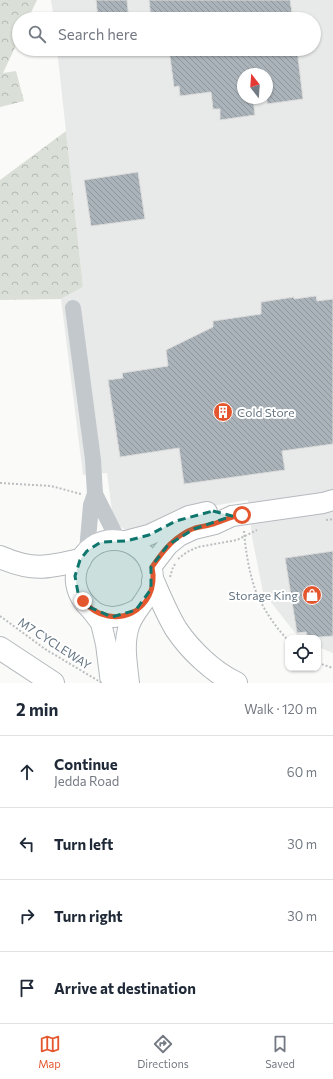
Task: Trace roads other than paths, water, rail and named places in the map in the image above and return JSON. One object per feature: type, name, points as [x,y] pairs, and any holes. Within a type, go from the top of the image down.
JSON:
[{"type":"highway","points":[[0,557],[15,564],[44,568],[84,555]]},
{"type":"highway","points":[[158,577],[169,616],[188,644],[201,658],[217,671],[236,683]]},
{"type":"highway","points":[[0,648],[51,682]]},
{"type":"main road","points":[[89,607],[100,614],[112,617],[125,616],[136,610],[148,597],[158,577],[168,545],[179,536],[194,529],[215,524],[232,516],[330,502]]},
{"type":"main road","points":[[111,683],[106,644],[101,623],[78,593],[76,585],[75,576],[84,555],[101,542],[149,535],[189,516],[213,511],[232,516]]},
{"type":"main road","points":[[122,540],[135,545],[142,551],[148,558],[158,577]]},
{"type":"main road","points":[[129,683],[126,643],[129,627],[136,610]]},
{"type":"lane","points":[[73,308],[93,460],[89,494],[90,505],[84,555]]},
{"type":"lane","points":[[89,494],[122,540]]},
{"type":"place","name":"Cold Store","points":[[223,412]]},
{"type":"place","name":"Storage King","points":[[312,595]]}]
